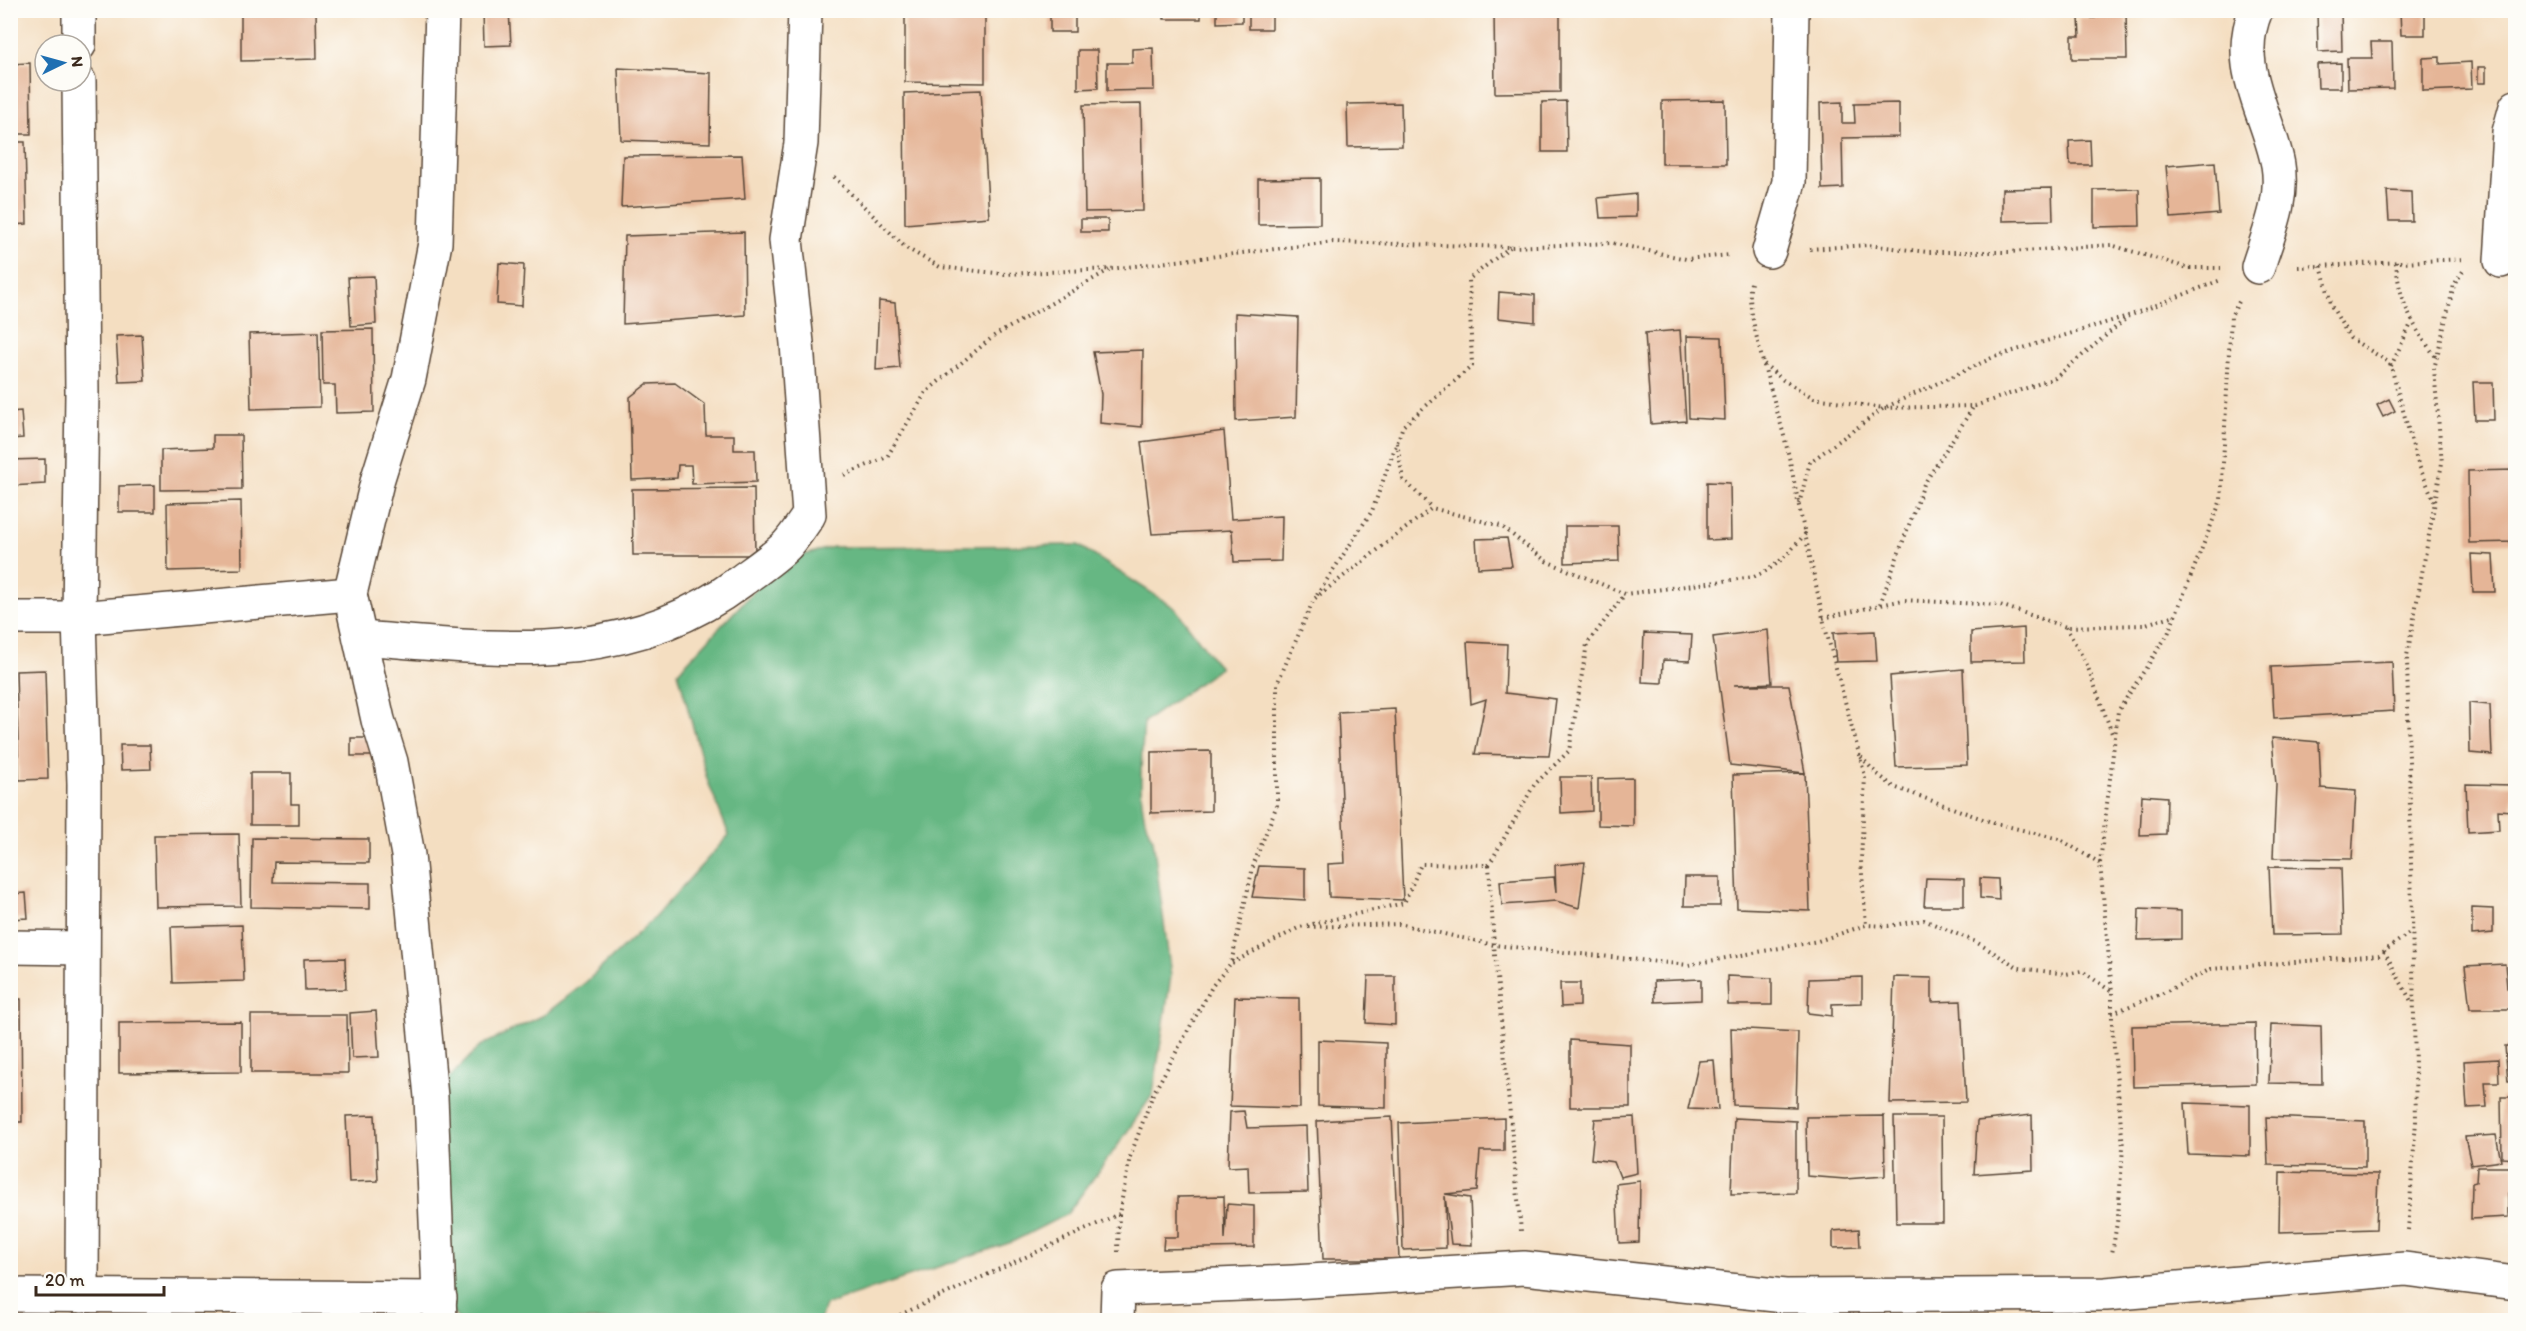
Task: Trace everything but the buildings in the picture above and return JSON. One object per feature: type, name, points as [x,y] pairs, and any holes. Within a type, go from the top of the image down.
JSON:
[{"type":"street","points":[[79,10],[79,33]]},
{"type":"street","points":[[10,1295],[440,1309],[432,1097],[408,855],[391,762],[378,720],[350,594],[378,478],[410,379],[435,243],[442,10]]},
{"type":"street","points":[[360,638],[537,648],[597,643],[645,632],[712,603],[788,544],[809,515],[797,343],[786,240],[801,143],[805,10]]},
{"type":"street","points":[[1769,251],[1789,182],[1792,10]]},
{"type":"street","points":[[2255,268],[2279,200],[2278,165],[2250,79],[2249,27],[2256,10]]},
{"type":"street","points":[[79,93],[82,392],[79,618],[84,784],[82,1296]]},
{"type":"street","points":[[2501,261],[2509,132],[2516,107]]},
{"type":"street","points":[[10,618],[79,618],[350,594]]},
{"type":"street","points":[[10,947],[82,948]]},
{"type":"street","points":[[1117,1305],[1293,1282],[1524,1268],[1785,1296],[2106,1307],[2405,1269],[2516,1283]]},
{"type":"path","points":[[801,143],[906,248],[940,267],[1005,274],[1110,269],[1333,242],[1510,247],[1612,243],[1686,259],[1868,245],[1927,252],[2009,252],[2110,245],[2188,268],[2321,266],[2472,258],[2454,285],[2433,369],[2442,463],[2407,656],[2416,1121],[2405,1269]]},
{"type":"path","points":[[1231,963],[1254,863],[1277,805],[1277,684],[1314,599],[1372,511],[1403,426],[1472,366],[1469,279],[1510,247]]},
{"type":"path","points":[[1769,251],[1750,288],[1764,364],[1786,442],[1823,618],[1865,776],[1861,861],[1866,925]]},
{"type":"path","points":[[2396,262],[2398,284],[2411,324],[2436,357]]},
{"type":"path","points":[[2321,266],[2332,307],[2350,338],[2390,363],[2407,415],[2417,461],[2435,503]]},
{"type":"path","points":[[1798,504],[1810,462],[1884,408],[1994,357],[2131,315],[2255,268]]},
{"type":"path","points":[[2106,1307],[2118,1216],[2122,1147],[2112,992],[2100,863],[2118,711],[2168,634],[2221,500],[2231,316],[2255,268]]},
{"type":"path","points":[[887,457],[926,392],[994,336],[1110,269]]},
{"type":"path","points":[[1764,364],[1783,380],[1814,398],[1884,408],[1975,406],[2055,378],[2131,315]]},
{"type":"path","points":[[2391,366],[2411,324]]},
{"type":"path","points":[[1880,605],[1924,484],[1975,406]]},
{"type":"path","points":[[1397,442],[1403,479],[1432,508],[1501,526],[1546,561],[1625,594],[1754,577],[1785,559],[1805,534]]},
{"type":"path","points":[[1314,599],[1432,508]]},
{"type":"path","points":[[1524,1268],[1494,945],[1489,865],[1534,785],[1569,751],[1587,644],[1625,594]]},
{"type":"path","points":[[1823,618],[1903,600],[2000,605],[2066,627],[2143,625],[2175,615]]},
{"type":"path","points":[[2066,627],[2087,665],[2114,739]]},
{"type":"path","points":[[1861,757],[1894,787],[1994,823],[2059,839],[2100,863]]},
{"type":"path","points":[[1117,1305],[1119,1214],[1130,1157],[1153,1094],[1213,985],[1231,963],[1300,927],[1404,903],[1421,864],[1489,865]]},
{"type":"path","points":[[1300,927],[1399,924],[1494,945],[1688,965],[1818,940],[1866,925],[1888,926],[1924,920],[1976,942],[2019,968],[2066,974],[2082,971],[2112,992]]},
{"type":"path","points":[[2112,1012],[2161,994],[2211,969],[2379,955],[2412,931]]},
{"type":"path","points":[[2384,951],[2414,1006]]},
{"type":"path","points":[[889,1320],[1119,1214]]},
{"type":"green space","points":[[1078,545],[1175,608],[1220,668],[1144,722],[1141,766],[1142,798],[1147,827],[1153,839],[1171,976],[1153,1094],[1067,1214],[1012,1242],[825,1305],[820,1320],[459,1320],[440,1298],[431,1097],[480,1046],[544,1015],[586,982],[654,918],[729,835],[707,779],[678,672],[782,561],[833,547]]}]
